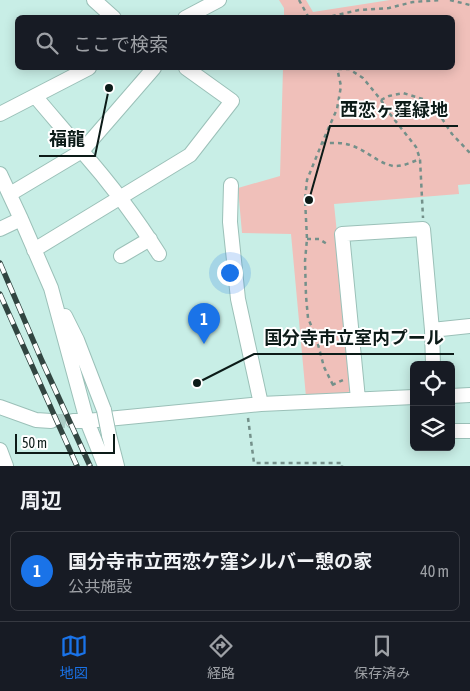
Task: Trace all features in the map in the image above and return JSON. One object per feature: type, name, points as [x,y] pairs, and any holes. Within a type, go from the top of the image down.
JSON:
[{"type":"street","points":[[94,0],[111,15]]},
{"type":"street","points":[[190,15],[211,2]]},
{"type":"street","points":[[0,114],[86,70]]},
{"type":"street","points":[[10,194],[82,151],[152,70]]},
{"type":"street","points":[[34,250],[190,155],[232,101],[189,70]]},
{"type":"street","points":[[35,96],[119,198],[159,254]]},
{"type":"street","points":[[0,174],[52,294],[77,340],[104,410],[117,466]]},
{"type":"street","points":[[231,185],[230,222],[238,299],[261,404]]},
{"type":"street","points":[[0,229],[21,219]]},
{"type":"street","points":[[358,399],[342,234],[423,228],[433,361]]},
{"type":"street","points":[[121,256],[150,239]]},
{"type":"street","points":[[52,294],[80,421],[104,466]]},
{"type":"street","points":[[432,330],[470,326]]},
{"type":"street","points":[[455,396],[470,395]]},
{"type":"street","points":[[80,421],[246,405],[410,397]]},
{"type":"street","points":[[0,407],[36,420],[51,421]]},
{"type":"street","points":[[455,431],[470,431]]},
{"type":"street","points":[[0,450],[6,466]]},
{"type":"path","points":[[300,0],[308,15]]},
{"type":"path","points":[[337,15],[359,10],[389,8],[413,2],[441,0]]},
{"type":"path","points":[[450,0],[470,5]]},
{"type":"path","points":[[333,385],[324,368],[316,337],[308,318],[305,261],[307,239],[304,199],[307,180],[338,109],[341,86],[338,70]]},
{"type":"path","points":[[351,70],[363,78],[416,147],[420,160],[423,228]]},
{"type":"path","points":[[381,100],[403,93],[426,100],[452,134],[470,153]]},
{"type":"path","points":[[322,143],[340,143],[354,146],[378,160],[394,166],[420,160]]},
{"type":"path","points":[[307,239],[319,239],[327,244],[343,241]]},
{"type":"path","points":[[246,405],[254,463],[342,463],[342,466]]},
{"type":"shaded area","points":[[279,0],[306,0],[313,12],[390,0],[470,0],[470,184],[458,185],[459,194],[334,204],[353,389],[345,394],[306,397],[291,234],[242,233],[238,188],[280,176],[283,70],[455,70],[455,15],[284,15],[284,8]]},
{"type":"tunnel","points":[[51,421],[73,421]]},
{"type":"railway","points":[[0,263],[90,466]]},
{"type":"railway","points":[[0,294],[77,466]]},
{"type":"place","name":"福龍","points":[[109,88]]},
{"type":"place","name":"西恋ヶ窪緑地","points":[[309,200]]},
{"type":"place","name":"国分寺市立西恋ケ窪シルバー憩の家","points":[[204,344]]},
{"type":"place","name":"国分寺市立室内プール","points":[[197,383]]}]
